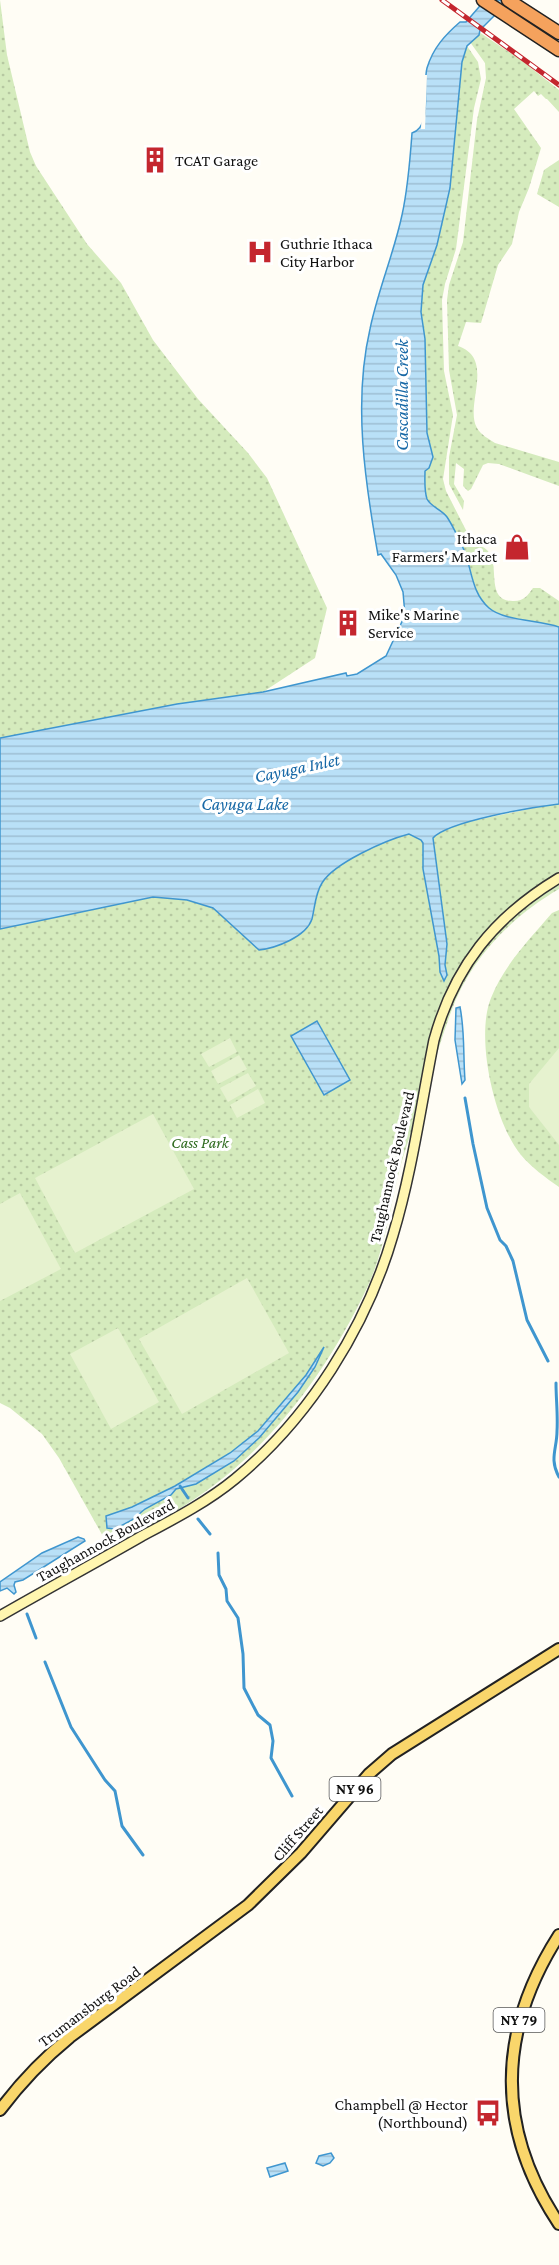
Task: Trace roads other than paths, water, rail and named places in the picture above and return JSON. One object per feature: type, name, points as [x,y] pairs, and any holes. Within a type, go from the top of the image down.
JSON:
[{"type":"highway","points":[[483,0],[559,50]]},
{"type":"highway","points":[[508,0],[559,33]]},
{"type":"main road","name":"Taughannock Boulevard","points":[[0,1616],[218,1492],[257,1459],[302,1410],[354,1330],[383,1267],[403,1196],[434,1040],[450,992],[470,958],[494,928],[521,903],[559,879]]},
{"type":"main road","name":"Cliff Street","points":[[177,1959],[248,1905],[278,1877],[356,1788],[392,1754],[559,1649]]},
{"type":"main road","name":"NY 79","points":[[559,1935],[537,1974],[523,2007],[514,2048],[512,2094],[513,2114],[525,2160],[545,2203],[559,2224]]},
{"type":"main road","name":"Trumansburg Road","points":[[0,2110],[21,2082],[44,2059],[70,2037],[177,1959]]},
{"type":"water","name":"Cayuga Lake","points":[[485,0],[510,0],[467,46],[462,62],[450,188],[437,245],[423,285],[421,312],[425,339],[427,433],[433,457],[429,468],[425,471],[425,489],[429,502],[445,514],[454,528],[464,550],[475,588],[483,602],[495,612],[512,618],[559,627],[559,804],[473,821],[456,826],[433,838],[447,944],[445,965],[447,975],[444,981],[440,972],[423,869],[423,843],[409,834],[387,841],[349,860],[328,875],[320,887],[312,919],[304,931],[282,944],[266,949],[259,950],[213,908],[187,900],[153,897],[0,929],[0,738],[177,704],[263,692],[346,673],[347,676],[357,674],[386,656],[405,615],[403,592],[396,575],[381,554],[378,555],[373,527],[363,442],[362,385],[365,357],[373,314],[402,215],[412,133],[418,129],[425,115],[427,68],[436,48],[445,37],[460,22],[466,22]]},
{"type":"water","points":[[460,1007],[465,1080],[462,1084],[455,1040],[456,1008]]},
{"type":"water","points":[[317,1021],[350,1080],[324,1095],[291,1036]]},
{"type":"water","points":[[324,1347],[315,1367],[298,1392],[259,1438],[234,1461],[196,1484],[176,1489],[171,1495],[115,1529],[107,1528],[106,1516],[132,1507],[175,1486],[230,1453],[258,1431],[306,1375]]},
{"type":"water","points":[[78,1537],[85,1541],[23,1580],[15,1582],[16,1592],[14,1594],[7,1588],[0,1591],[0,1582],[42,1553]]},
{"type":"water","points":[[331,2153],[334,2158],[330,2163],[323,2166],[316,2163],[319,2156]]},
{"type":"water","points":[[285,2163],[288,2171],[270,2177],[267,2168]]},
{"type":"waterway","points":[[465,1098],[487,1208],[500,1240],[506,1246],[513,1261],[527,1320],[548,1361]]},
{"type":"waterway","points":[[556,1383],[557,1437],[554,1465],[559,1477]]},
{"type":"waterway","points":[[180,1486],[188,1498]]},
{"type":"waterway","points":[[198,1519],[210,1534]]},
{"type":"waterway","points":[[218,1553],[219,1575],[226,1589],[227,1601],[238,1618],[243,1654],[244,1688],[258,1715],[270,1725],[273,1741],[271,1758],[292,1796]]},
{"type":"waterway","points":[[27,1614],[36,1638]]},
{"type":"waterway","points":[[45,1662],[71,1727],[105,1780],[115,1791],[122,1826],[143,1855]]},
{"type":"railway","points":[[442,0],[559,85]]},
{"type":"place","name":"TCAT Garage","points":[[155,160]]},
{"type":"place","name":"Guthrie Ithaca City Harbor","points":[[260,252]]},
{"type":"place","name":"Ithaca Farmers' Market","points":[[517,547]]},
{"type":"place","name":"Mike's Marine Service","points":[[348,623]]},
{"type":"place","name":"Champbell @ Hector (Northbound)","points":[[488,2113]]},
{"type":"water label","name":"Cascadilla Creek","points":[[402,395]]},
{"type":"water label","name":"Cayuga Inlet","points":[[297,768]]},
{"type":"park label","name":"Cass Park","points":[[200,1142]]}]
